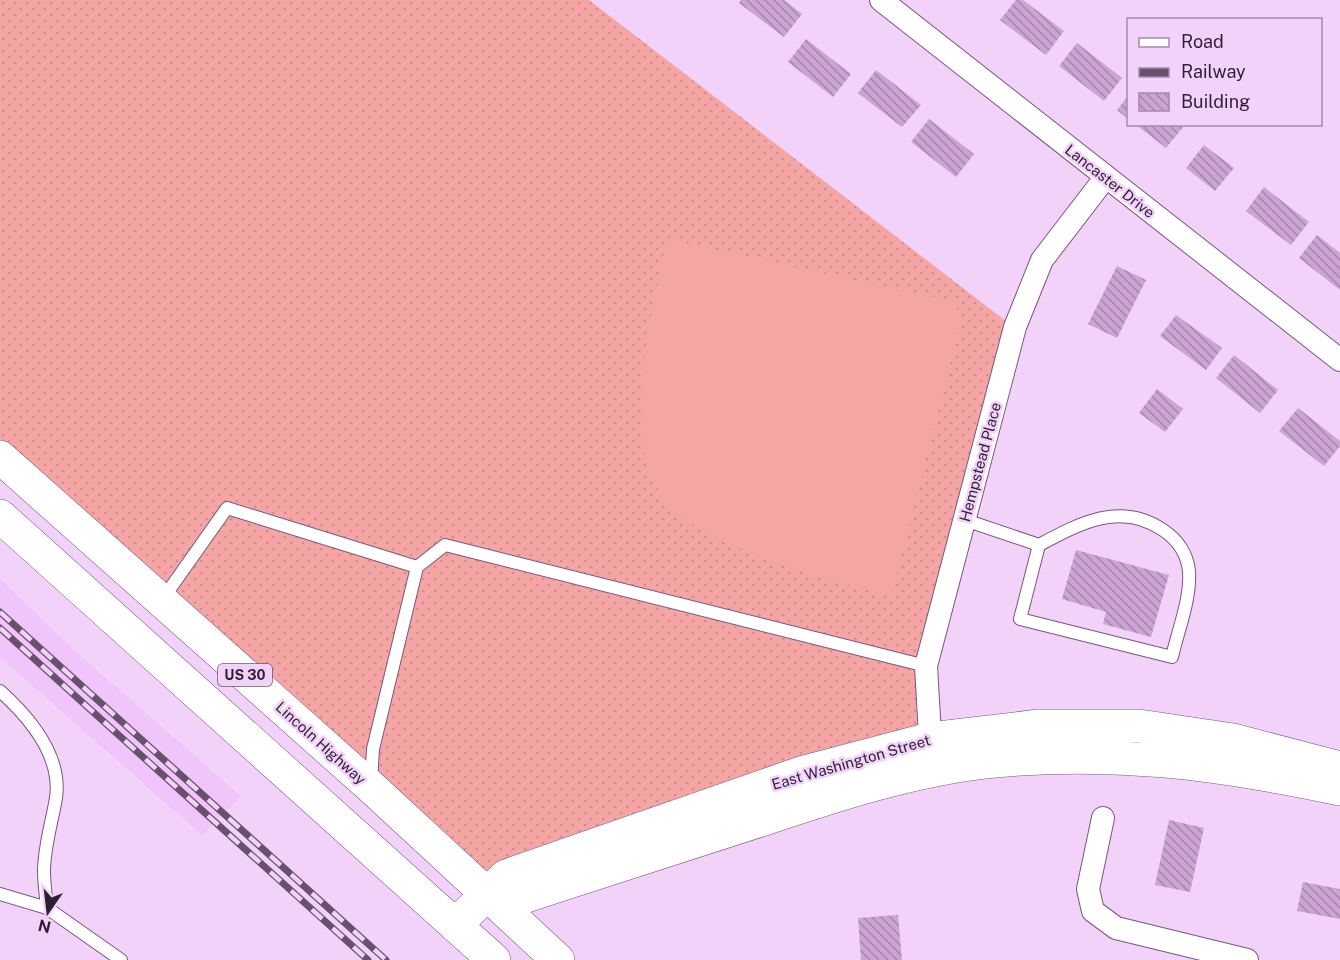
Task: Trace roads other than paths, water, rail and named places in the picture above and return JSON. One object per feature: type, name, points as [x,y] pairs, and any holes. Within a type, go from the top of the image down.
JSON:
[{"type":"main road","name":"Lincoln Highway","points":[[0,458],[371,787],[558,960]]},
{"type":"main road","name":"US 30","points":[[0,516],[494,960]]},
{"type":"main road","name":"East Washington Street","points":[[487,896],[514,900],[819,801],[932,755],[1039,726],[1139,726],[1233,740],[1340,768]]},
{"type":"main road","name":"East Washington Street","points":[[932,755],[1036,759],[1136,757],[1227,766],[1340,789]]},
{"type":"main road","points":[[454,924],[487,896]]},
{"type":"street","name":"Lancaster Drive","points":[[881,0],[1105,178],[1340,360]]},
{"type":"street","name":"Hempstead Place","points":[[932,755],[926,666],[1015,327],[1042,260],[1105,178]]},
{"type":"street","points":[[1103,818],[1088,889],[1093,911],[1116,928],[1247,960]]},
{"type":"lane","points":[[161,601],[227,508],[417,567]]},
{"type":"lane","points":[[965,520],[1039,545],[1099,517],[1121,514],[1149,520],[1174,537],[1185,554],[1189,572],[1172,657],[1020,619],[1039,545]]},
{"type":"lane","points":[[371,787],[373,749],[417,567],[446,544],[926,666]]},
{"type":"lane","points":[[0,691],[31,724],[50,753],[55,771],[57,794],[44,869],[47,908]]},
{"type":"lane","points":[[0,894],[47,908],[121,960]]},
{"type":"railway","points":[[0,612],[386,960]]},
{"type":"railway","points":[[0,628],[368,960]]}]
